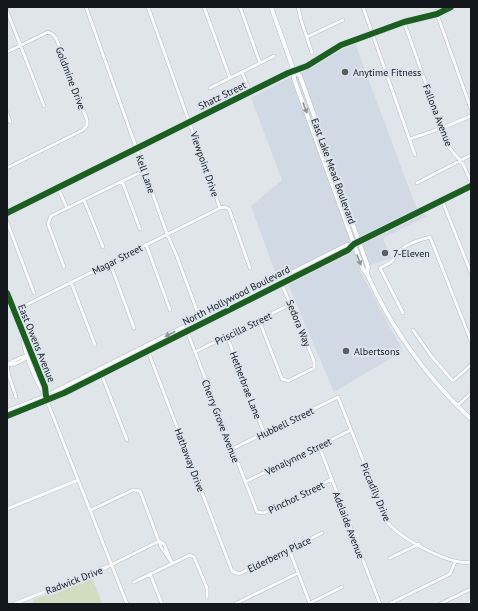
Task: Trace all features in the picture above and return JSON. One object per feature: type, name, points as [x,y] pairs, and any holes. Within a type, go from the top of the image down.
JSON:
[{"type":"main road","name":"East Lake Mead Boulevard","points":[[271,7],[294,70],[294,79],[363,269],[406,345],[425,371],[471,419]]},
{"type":"main road","name":"East Lake Mead Boulevard","points":[[294,70],[300,76],[326,148],[368,267],[367,274]]},
{"type":"main road","points":[[315,138],[318,138],[321,144],[326,148]]},
{"type":"main road","points":[[326,167],[329,170],[335,185],[340,189]]},
{"type":"main road","name":"North Hollywood Boulevard","points":[[7,412],[46,398],[99,369],[312,262],[347,245],[359,242],[471,186]]},
{"type":"main road","name":"North Hollywood Boulevard","points":[[7,416],[101,374],[148,351],[349,250],[354,244]]},
{"type":"main road","points":[[312,262],[315,267]]},
{"type":"main road","name":"East Owens Avenue","points":[[7,293],[40,389],[46,398]]},
{"type":"main road","name":"East Owens Avenue","points":[[23,336],[28,342],[45,388],[46,398]]},
{"type":"street","name":"Kell Lane","points":[[86,7],[138,148],[167,234],[200,319]]},
{"type":"street","name":"Viewpoint Drive","points":[[148,7],[220,208],[229,208],[250,268]]},
{"type":"street","points":[[204,7],[230,78]]},
{"type":"street","points":[[240,7],[260,63]]},
{"type":"street","points":[[298,7],[312,53]]},
{"type":"street","points":[[363,7],[415,155]]},
{"type":"street","name":"Shatz Street","points":[[7,213],[294,70],[319,60],[336,46],[404,22],[437,14],[451,7]]},
{"type":"street","points":[[7,8],[20,46],[44,106]]},
{"type":"street","points":[[437,14],[471,109]]},
{"type":"street","points":[[307,37],[343,20]]},
{"type":"street","name":"Fallona Avenue","points":[[404,22],[448,146],[460,161],[471,182]]},
{"type":"street","name":"Goldmine Drive","points":[[7,168],[83,130],[87,126],[87,120],[56,38],[48,32],[20,46]]},
{"type":"street","points":[[7,52],[20,46]]},
{"type":"street","points":[[210,88],[274,56]]},
{"type":"street","points":[[242,72],[250,92]]},
{"type":"street","points":[[7,113],[10,122]]},
{"type":"street","points":[[410,139],[471,116]]},
{"type":"street","points":[[417,183],[471,156]]},
{"type":"street","points":[[64,267],[48,220],[51,216],[145,170]]},
{"type":"street","points":[[122,181],[140,229]]},
{"type":"street","points":[[58,188],[68,208]]},
{"type":"street","points":[[84,200],[103,247]]},
{"type":"street","points":[[442,200],[471,273]]},
{"type":"street","name":"Magar Street","points":[[14,311],[220,208]]},
{"type":"street","points":[[7,222],[34,293]]},
{"type":"street","points":[[403,313],[380,268],[392,262],[399,252],[415,242],[430,238],[471,341]]},
{"type":"street","points":[[146,244],[170,310]]},
{"type":"street","points":[[110,263],[134,328]]},
{"type":"street","name":"Sedora Way","points":[[259,320],[284,381],[288,382],[314,368],[314,361],[280,278]]},
{"type":"street","points":[[71,282],[95,345]]},
{"type":"street","name":"Priscilla Street","points":[[195,352],[291,304]]},
{"type":"street","name":"Cherry Grove Avenue","points":[[185,326],[257,512],[260,513]]},
{"type":"street","points":[[414,330],[432,356],[453,381],[471,365]]},
{"type":"street","name":"Hetherbrae Lane","points":[[227,336],[264,433]]},
{"type":"street","name":"Hathaway Drive","points":[[146,346],[232,571],[235,573]]},
{"type":"street","points":[[16,397],[7,364],[22,356],[28,356]]},
{"type":"street","points":[[99,369],[127,440]]},
{"type":"street","points":[[7,384],[11,382]]},
{"type":"street","points":[[457,406],[471,393]]},
{"type":"street","name":"Hubbell Street","points":[[232,449],[338,397]]},
{"type":"street","name":"Piccadily Drive","points":[[338,397],[388,523],[398,533],[448,560],[455,562],[471,562]]},
{"type":"street","name":"East Owens Avenue","points":[[46,398],[127,604]]},
{"type":"street","name":"Venalynne Street","points":[[245,482],[351,430]]},
{"type":"street","name":"Adelaide Avenue","points":[[319,446],[380,604]]},
{"type":"street","points":[[7,509],[78,480]]},
{"type":"street","name":"Pinchot Street","points":[[260,513],[332,480]]},
{"type":"street","points":[[91,510],[137,490],[142,494],[166,557],[172,563]]},
{"type":"street","name":"Elderberry Place","points":[[235,573],[239,574],[322,533]]},
{"type":"street","name":"Radwick Drive","points":[[14,604],[112,564],[159,541]]},
{"type":"street","points":[[390,558],[419,544]]},
{"type":"street","points":[[289,549],[310,603],[342,587]]},
{"type":"street","points":[[134,582],[190,555],[194,558],[207,588],[206,597]]},
{"type":"street","points":[[389,604],[450,574],[455,562]]},
{"type":"street","points":[[235,604],[298,573]]},
{"type":"street","points":[[150,574],[162,604]]},
{"type":"street","points":[[440,604],[471,589]]},
{"type":"shaded area","points":[[355,43],[416,207],[427,216],[383,238],[391,258],[359,269],[403,351],[334,392],[283,272],[276,275],[251,206],[282,180],[251,98]]},
{"type":"green space","points":[[92,577],[102,604],[34,604],[33,600]]},
{"type":"cycle path","points":[[7,213],[288,73],[307,66],[341,45],[404,22],[437,14],[451,7]]},
{"type":"cycle path","points":[[7,416],[64,393],[348,250],[354,244],[471,186]]},
{"type":"cycle path","points":[[7,293],[45,387],[46,396]]},
{"type":"place","name":"Anytime Fitness","points":[[345,72]]},
{"type":"place","name":"7-Eleven","points":[[385,253]]},
{"type":"place","name":"Albertsons","points":[[346,351]]}]
